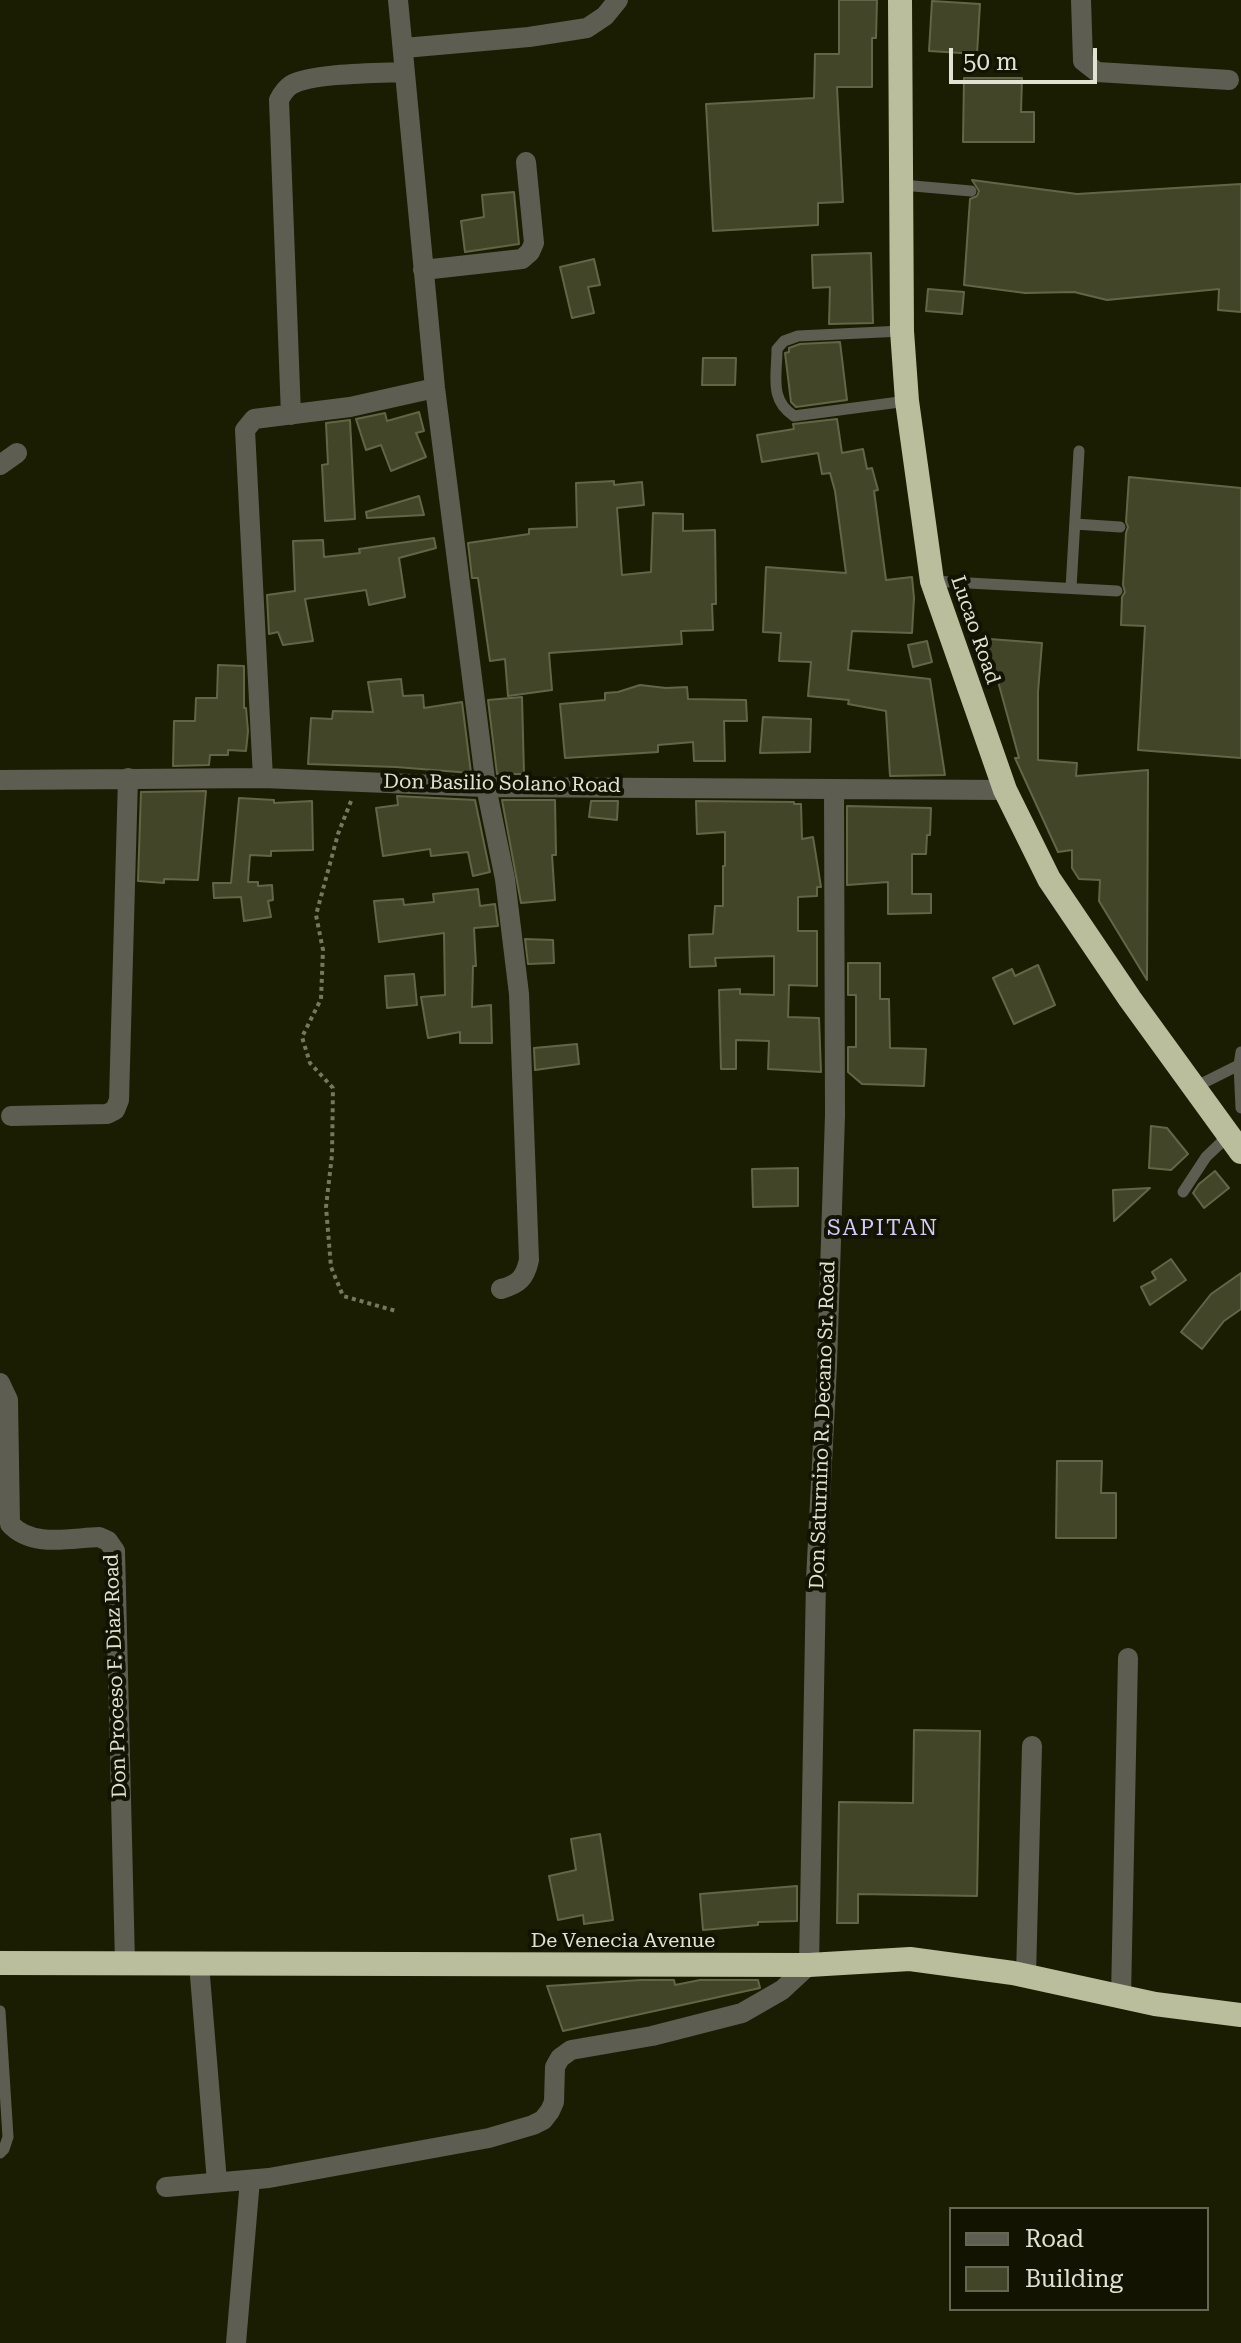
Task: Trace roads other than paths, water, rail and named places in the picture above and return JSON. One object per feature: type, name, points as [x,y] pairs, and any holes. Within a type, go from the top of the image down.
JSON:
[{"type":"highway","name":"Lucao Road","points":[[900,0],[902,331],[907,401],[932,581],[1005,790],[1049,879],[1235,1144]]},
{"type":"highway","name":"De Venecia Avenue","points":[[0,1963],[809,1965],[910,1959],[1026,1976],[1155,2004],[1241,2015]]},
{"type":"street","points":[[398,0],[435,388],[486,787],[505,879],[519,994],[529,1260],[527,1271],[515,1285],[501,1289]]},
{"type":"street","points":[[404,48],[529,37],[587,28],[605,16],[618,0]]},
{"type":"street","points":[[1081,0],[1083,61],[1089,68],[1097,72],[1229,80]]},
{"type":"street","points":[[291,415],[279,100],[284,91],[298,82],[341,74],[403,72]]},
{"type":"street","points":[[423,270],[522,259],[530,252],[534,243],[526,162]]},
{"type":"street","points":[[263,778],[245,430],[254,419],[350,407],[435,388]]},
{"type":"street","points":[[0,465],[17,453]]},
{"type":"street","points":[[11,1116],[107,1114],[115,1110],[119,1100],[128,778]]},
{"type":"street","name":"Don Basilio Solano Road","points":[[0,780],[263,778],[486,787],[1005,790]]},
{"type":"street","name":"Don Saturnino R. Decano Sr. Road","points":[[809,1965],[816,1580],[835,1115],[834,789]]},
{"type":"street","name":"Don Proceso F. Diaz Road","points":[[0,1383],[8,1400],[10,1524],[22,1535],[36,1539],[99,1537],[108,1541],[115,1551],[125,1963]]},
{"type":"street","points":[[1121,1997],[1128,1658]]},
{"type":"street","points":[[1026,1976],[1032,1746]]},
{"type":"street","points":[[199,1964],[217,2182]]},
{"type":"street","points":[[166,2187],[250,2180],[489,2138],[533,2125],[543,2120],[550,2111],[554,2102],[555,2067],[560,2058],[571,2050],[652,2036],[742,2013],[782,1990],[809,1965]]},
{"type":"street","points":[[236,2343],[250,2180]]},
{"type":"lane","points":[[902,185],[971,191]]},
{"type":"lane","points":[[902,331],[798,336],[784,341],[777,349],[776,398],[784,410],[794,416],[907,401]]},
{"type":"lane","points":[[1071,588],[1079,451]]},
{"type":"lane","points":[[1075,524],[1120,527]]},
{"type":"lane","points":[[932,581],[1117,591]]},
{"type":"lane","points":[[1193,1088],[1240,1058]]},
{"type":"lane","points":[[1240,1058],[1241,1108]]},
{"type":"lane","points":[[1183,1192],[1206,1157],[1235,1144]]},
{"type":"lane","points":[[0,2011],[8,2137],[0,2153]]},
{"type":"district","name":"SAPITAN","points":[[883,1229]]}]
